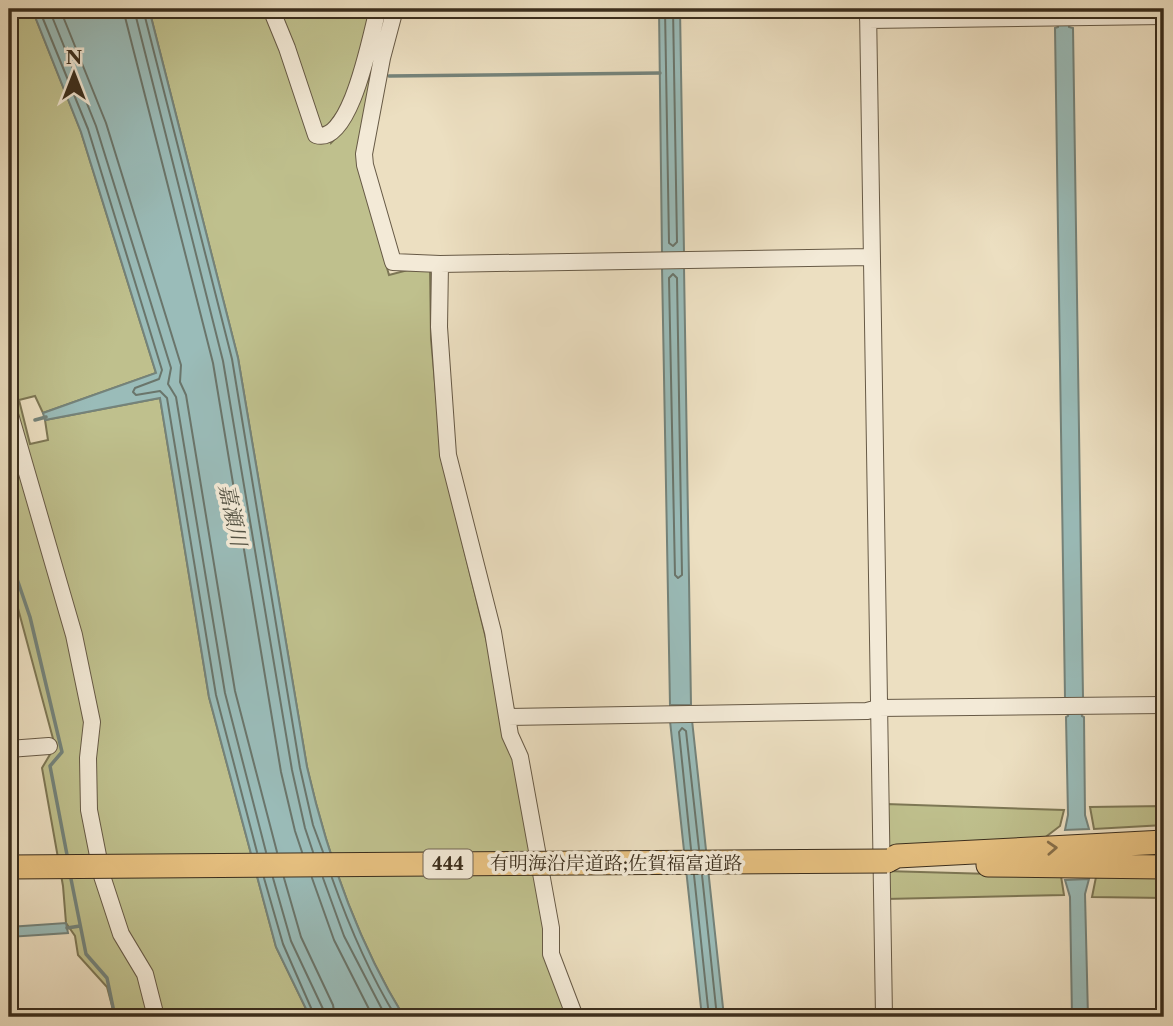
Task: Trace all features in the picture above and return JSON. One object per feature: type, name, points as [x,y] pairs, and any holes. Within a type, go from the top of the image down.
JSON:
[{"type":"highway","points":[[887,861],[897,856],[1164,842]]},
{"type":"highway","points":[[887,861],[897,864],[1164,867]]},
{"type":"highway","name":"有明海沿岸道路;佐賀福富道路","points":[[9,867],[887,861]]},
{"type":"street","points":[[271,9],[316,135],[322,137],[334,132],[344,120],[354,97],[378,9]]},
{"type":"street","points":[[395,9],[382,58],[364,154],[393,262],[440,264],[871,257]]},
{"type":"street","points":[[884,1017],[868,15],[1053,18],[1164,16]]},
{"type":"street","points":[[440,264],[439,327],[448,455],[493,632],[510,735],[520,757],[551,928],[551,954],[575,1017]]},
{"type":"street","points":[[9,411],[74,635],[92,722],[88,758],[89,810],[102,876],[121,934],[145,974],[156,1017]]},
{"type":"street","points":[[9,456],[29,481]]},
{"type":"street","points":[[507,717],[867,711],[878,708],[1164,705]]},
{"type":"street","points":[[9,749],[49,746]]},
{"type":"green space","points":[[9,9],[32,9],[81,132],[156,373],[43,413],[35,396],[19,400],[30,444],[48,440],[45,420],[160,398],[209,697],[276,947],[310,1017],[115,1017],[107,987],[78,955],[75,936],[66,923],[63,886],[42,768],[55,746],[9,575]]},
{"type":"green space","points":[[149,9],[374,9],[344,103],[327,127],[331,143],[347,126],[384,9],[392,9],[377,60],[357,161],[389,275],[408,270],[430,271],[431,339],[442,459],[515,757],[570,1017],[404,1017],[372,958],[345,896],[307,767],[238,358]]},
{"type":"green space","points":[[886,804],[1064,810],[1060,826],[1039,842],[887,848]]},
{"type":"green space","points":[[1164,806],[1164,825],[1094,829],[1090,807]]},
{"type":"green space","points":[[885,871],[1061,876],[1064,895],[886,899]]},
{"type":"green space","points":[[1096,877],[1164,878],[1164,898],[1092,897]]},
{"type":"water","name":"嘉瀬川","points":[[32,9],[149,9],[238,358],[307,767],[315,800],[345,896],[372,958],[404,1017],[310,1017],[276,947],[209,697],[160,398],[45,420],[43,413],[156,373],[81,132]]},
{"type":"water","points":[[659,9],[680,9],[684,253],[662,253]]},
{"type":"water","points":[[1055,9],[1073,9],[1070,10],[1069,27],[1073,28],[1083,698],[1080,700],[1084,717],[1085,815],[1089,829],[1065,830],[1068,815],[1068,698],[1065,698],[1055,28],[1058,27],[1058,10]]},
{"type":"water","points":[[662,267],[684,267],[691,705],[670,705]]},
{"type":"water","points":[[692,720],[724,1017],[702,1017],[670,721]]},
{"type":"water","points":[[1089,879],[1085,894],[1088,1017],[1072,1017],[1070,897],[1065,880]]},
{"type":"water","points":[[66,923],[68,933],[9,937],[9,927]]},
{"type":"waterway","points":[[389,76],[660,73]]},
{"type":"waterway","points":[[35,420],[46,417]]},
{"type":"waterway","points":[[15,573],[30,617],[62,752],[50,766],[68,860]]},
{"type":"waterway","points":[[70,874],[86,954],[107,978],[115,1017]]},
{"type":"waterway","points":[[67,928],[80,926]]}]
